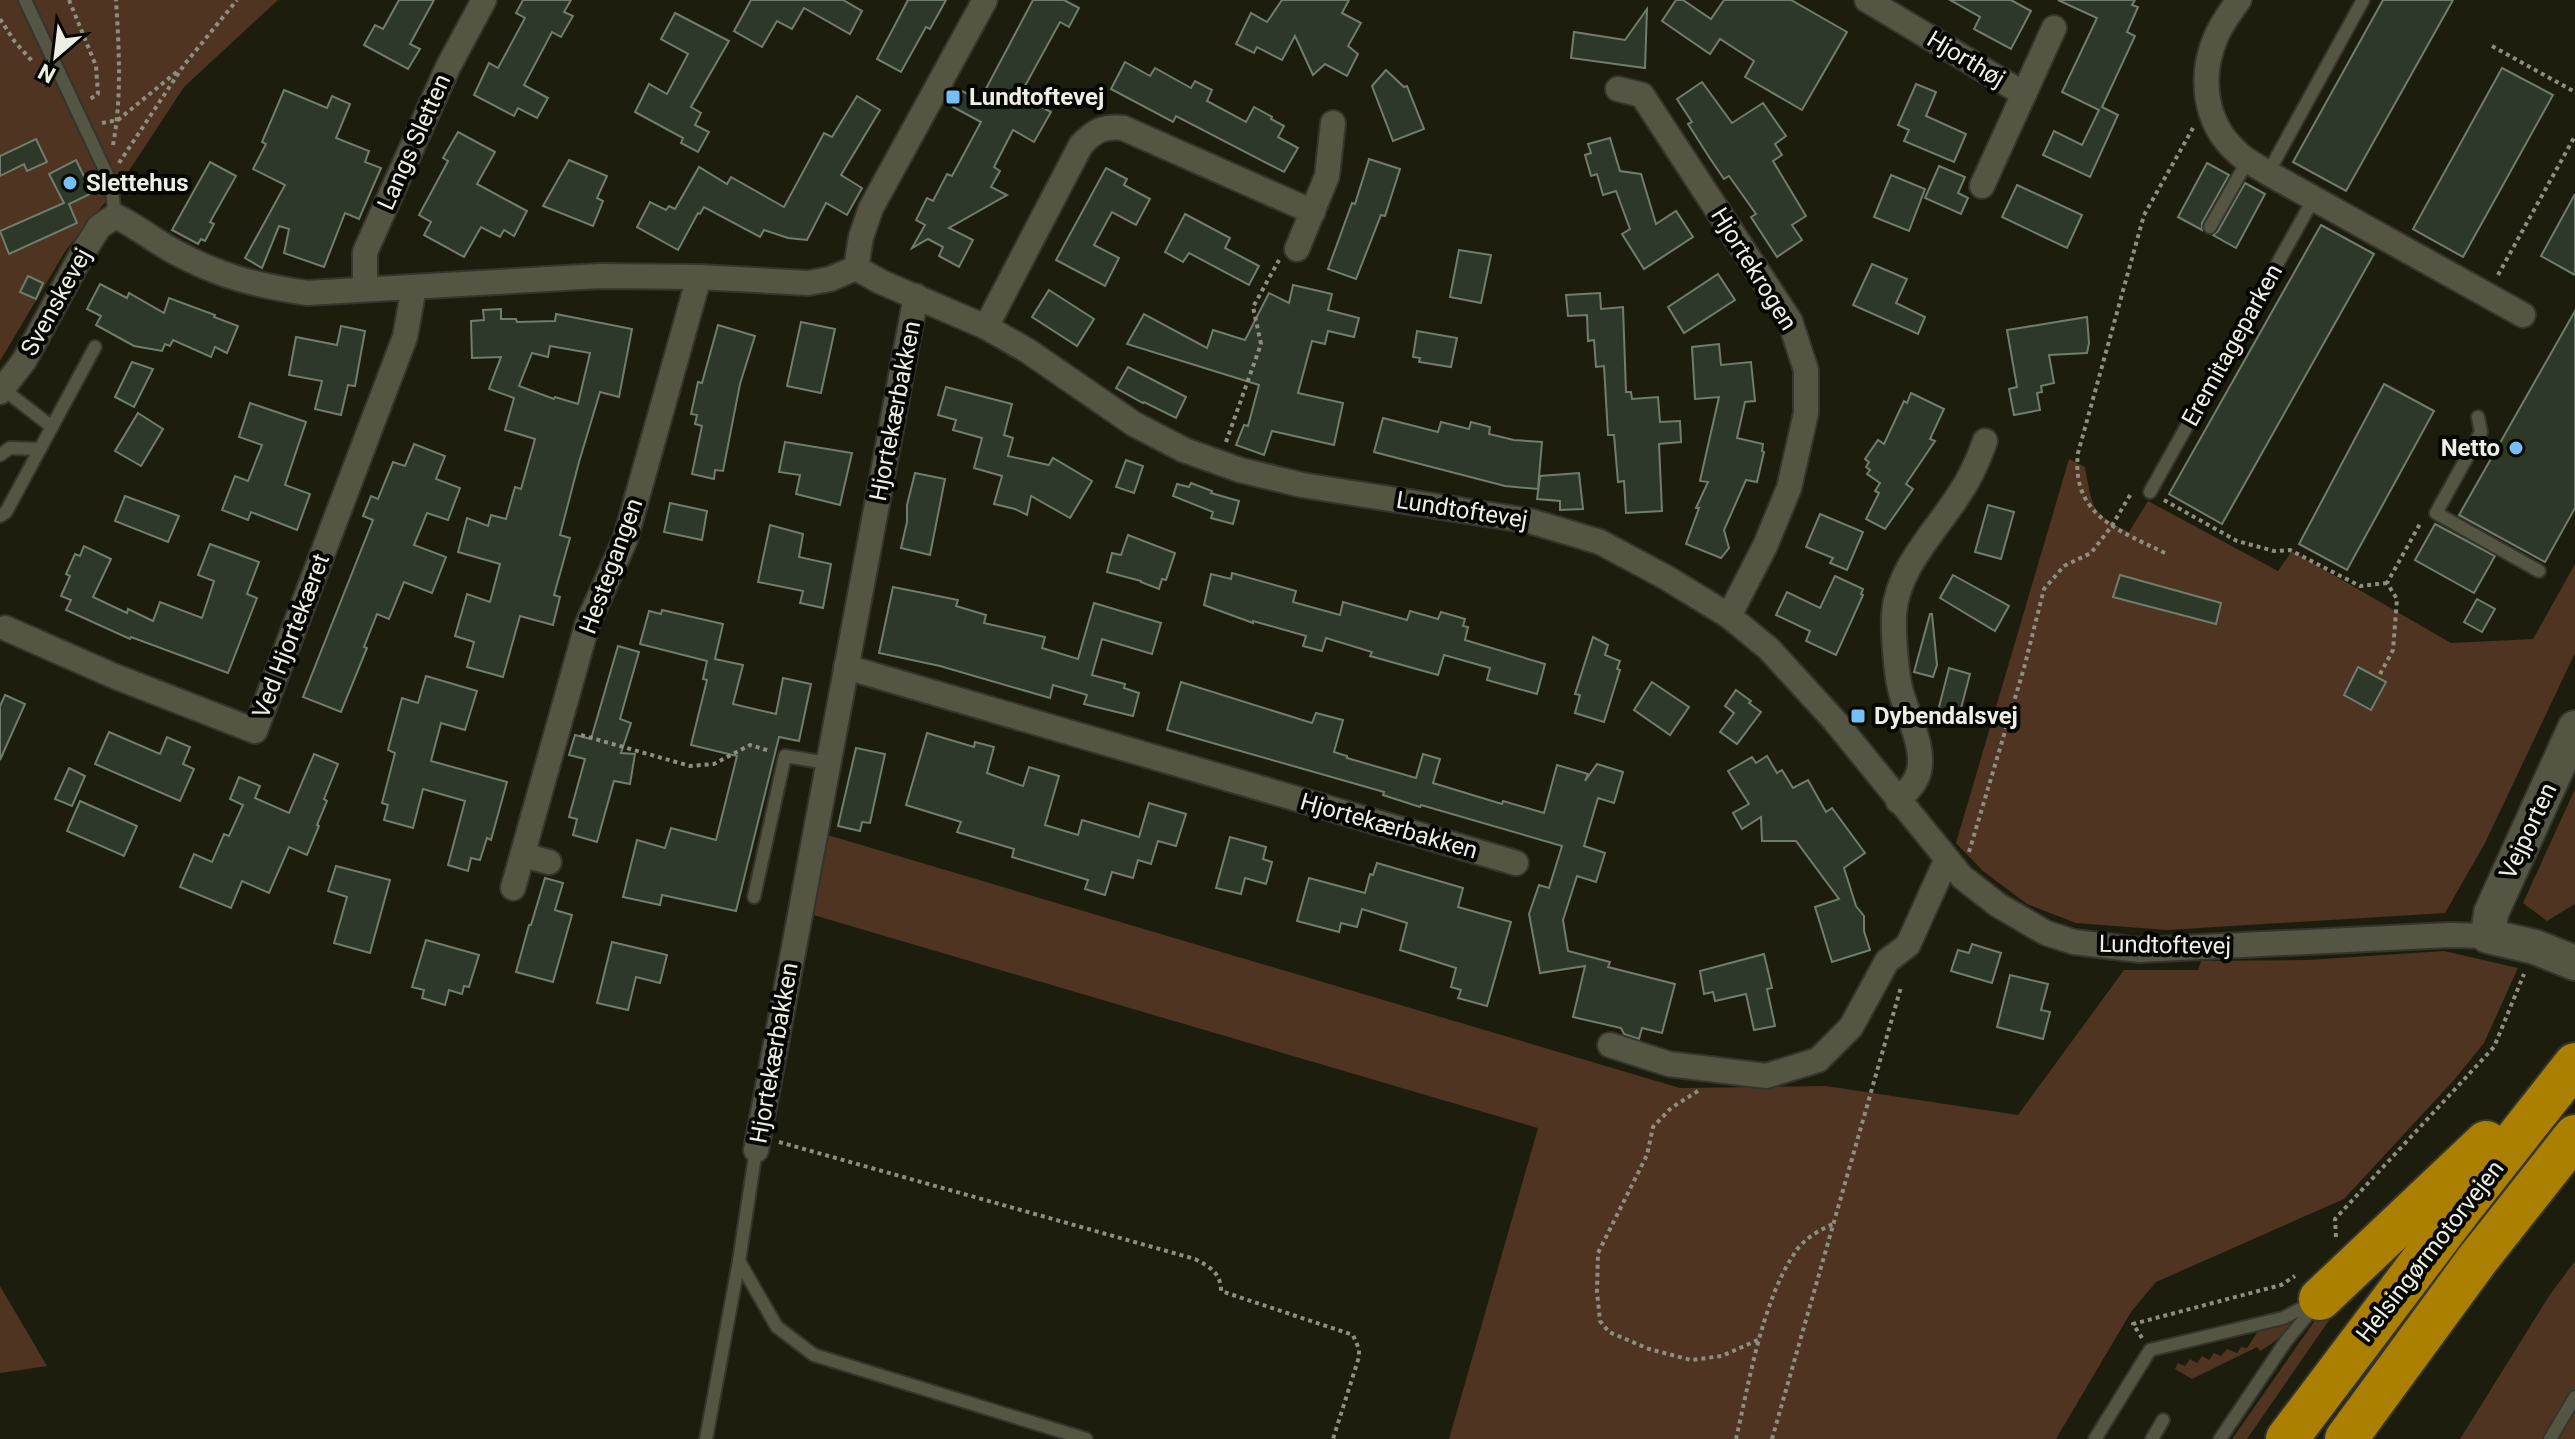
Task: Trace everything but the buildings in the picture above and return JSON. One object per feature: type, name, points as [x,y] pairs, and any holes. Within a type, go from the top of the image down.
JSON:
[{"type":"highway","points":[[2312,1285],[2575,1062]]},
{"type":"highway","name":"Helsingørmotorvejen","points":[[2287,1439],[2575,1062]]},
{"type":"highway","name":"Helsingørmotorvejen","points":[[2346,1439],[2477,1260],[2575,1136]]},
{"type":"highway","points":[[2378,1439],[2477,1260]]},
{"type":"street","name":"Langs Sletten","points":[[365,289],[365,252],[448,67],[484,0]]},
{"type":"street","points":[[115,216],[174,252],[223,274],[262,287],[307,293],[600,276],[808,283],[830,279],[856,268],[861,237],[871,208],[985,0]]},
{"type":"street","name":"Hjorthøj","points":[[1867,0],[2024,94]]},
{"type":"street","points":[[2239,0],[2216,35],[2205,71],[2209,107],[2220,134],[2238,154],[2523,315]]},
{"type":"street","name":"Hjorthøj","points":[[1982,186],[2054,28]]},
{"type":"street","name":"Hjortekrogen","points":[[1618,89],[1642,95],[1790,321],[1806,370],[1806,413],[1789,488],[1765,546],[1729,616]]},
{"type":"street","points":[[1297,249],[1327,176],[1333,123]]},
{"type":"street","points":[[986,327],[1081,145],[1092,132],[1108,126],[1123,128],[1313,212]]},
{"type":"street","name":"Svenskevej","points":[[2,390],[24,361],[99,227],[115,216]]},
{"type":"street","name":"Lundtoftevej","points":[[856,268],[881,282],[986,327],[1028,351],[1134,424],[1184,450],[1240,470],[1302,485],[1530,521],[1600,542],[1667,578],[1729,616],[1769,649],[1800,680],[1954,869],[2021,921],[2046,933],[2074,942],[2139,950],[2450,935],[2488,936],[2535,947],[2575,963]]},
{"type":"street","name":"Hestegangen","points":[[513,888],[587,625],[625,540],[699,277]]},
{"type":"street","name":"Ved Hjortekæret","points":[[5,628],[114,676],[255,731],[405,337],[414,287]]},
{"type":"street","name":"Hjortekærbakken","points":[[757,1143],[916,296]]},
{"type":"street","points":[[1898,801],[1915,782],[1920,769],[1920,755],[1899,686],[1894,614],[1909,570],[1932,531],[1958,498],[1978,463],[1985,441]]},
{"type":"street","name":"Hjortekærbakken","points":[[846,667],[1516,863]]},
{"type":"street","name":"Vejporten","points":[[2488,936],[2491,913],[2575,728]]},
{"type":"street","points":[[523,855],[549,862]]},
{"type":"street","points":[[1610,1045],[1669,1064],[1766,1076],[1818,1060],[1851,1027],[1887,961],[1908,945],[1954,869]]},
{"type":"lane","points":[[25,0],[109,179],[115,216]]},
{"type":"lane","points":[[2210,227],[2258,166],[2363,0]]},
{"type":"lane","name":"Eremitageparken","points":[[2150,492],[2314,198]]},
{"type":"lane","points":[[0,516],[6,512],[95,347]]},
{"type":"lane","points":[[2,390],[52,427]]},
{"type":"lane","points":[[2478,417],[2481,432],[2436,513],[2539,571]]},
{"type":"lane","points":[[0,455],[10,448],[40,449]]},
{"type":"lane","points":[[754,897],[785,756],[827,763]]},
{"type":"lane","name":"Hjortekærbakken","points":[[706,1439],[757,1143]]},
{"type":"lane","points":[[739,1261],[777,1327],[814,1355],[1086,1439]]},
{"type":"lane","points":[[2095,1439],[2150,1350],[2283,1318],[2312,1285]]},
{"type":"lane","points":[[2220,1439],[2286,1341],[2312,1285]]},
{"type":"lane","points":[[2550,1439],[2575,1397]]},
{"type":"lane","points":[[2152,1439],[2163,1420]]},
{"type":"path","points":[[69,0],[96,66],[98,94],[90,99],[71,99]]},
{"type":"path","points":[[109,179],[118,120],[120,61],[116,0]]},
{"type":"path","points":[[109,179],[184,65],[237,0]]},
{"type":"path","points":[[2492,46],[2575,92]]},
{"type":"path","points":[[84,127],[118,120],[184,65]]},
{"type":"path","points":[[2165,553],[2097,517],[2080,487],[2076,467],[2144,215],[2190,133],[2209,107]]},
{"type":"path","points":[[2487,295],[2575,136]]},
{"type":"path","points":[[1221,463],[1261,344],[1253,307],[1283,254],[1297,249]]},
{"type":"path","points":[[1954,869],[2024,668],[2044,589],[2064,566],[2091,553],[2111,527],[2136,484],[2237,541],[2274,551],[2290,550],[2360,586],[2387,583]]},
{"type":"path","points":[[2387,583],[2423,518],[2436,513]]},
{"type":"path","points":[[2380,674],[2393,650],[2397,599],[2387,583]]},
{"type":"path","points":[[559,729],[690,766],[714,764],[750,745],[785,756]]},
{"type":"path","points":[[1772,1439],[1908,961],[1908,945]]},
{"type":"path","points":[[2331,1246],[2337,1235],[2335,1219],[2494,1047],[2514,999]]},
{"type":"path","points":[[1720,1070],[1693,1095],[1671,1108],[1653,1127],[1647,1155],[1598,1253],[1600,1321],[1609,1332],[1649,1349],[1691,1360],[1722,1356],[1760,1339]]},
{"type":"path","points":[[757,1143],[1195,1259],[1216,1272],[1221,1291],[1353,1335],[1359,1357],[1333,1439]]},
{"type":"path","points":[[1736,1439],[1760,1339],[1781,1277],[1795,1251],[1819,1230],[1833,1224]]},
{"type":"path","points":[[2150,1350],[2133,1324],[2281,1285],[2312,1285]]},
{"type":"shaded area","points":[[0,0],[278,0],[184,87],[121,183],[66,250],[0,361]]},
{"type":"shaded area","points":[[2069,459],[2085,467],[2095,508],[2129,532],[2148,501],[2278,571],[2292,551],[2451,643],[2533,639],[2575,564],[2575,653],[2485,843],[2445,913],[2167,930],[2076,923],[2027,904],[1983,871],[1956,843]],"holes":[[[2120,575],[2221,603],[2216,624],[2114,597]],[[2359,668],[2386,682],[2372,709],[2344,695]]]},
{"type":"shaded area","points":[[2575,789],[2575,904],[2547,921],[2523,903]]},
{"type":"shaded area","points":[[821,833],[1680,1088],[1826,1086],[2018,1115],[2124,970],[2198,970],[2201,961],[2308,960],[2444,951],[2518,968],[2484,1043],[2344,1199],[2156,1282],[2131,1312],[2056,1439],[1449,1439],[1538,1128],[810,914]]},
{"type":"shaded area","points":[[2575,1261],[2575,1439],[2460,1439],[2549,1296]]},
{"type":"shaded area","points":[[0,1286],[47,1366],[0,1373]]},
{"type":"shaded area","points":[[2341,1303],[2247,1439],[2232,1439],[2318,1316]]},
{"type":"shaded area","points":[[2292,1321],[2282,1335],[2260,1351],[2257,1347],[2192,1379],[2175,1369],[2178,1363],[2185,1366],[2190,1359],[2197,1363],[2202,1356],[2209,1360],[2214,1353],[2221,1356],[2227,1349],[2237,1353],[2241,1347],[2247,1348],[2260,1328]]},
{"type":"place","name":"Lundtoftevej","points":[[953,97]]},
{"type":"place","name":"Slettehus","points":[[70,183]]},
{"type":"place","name":"Netto","points":[[2516,448]]},
{"type":"place","name":"Dybendalsvej","points":[[1858,716]]}]
